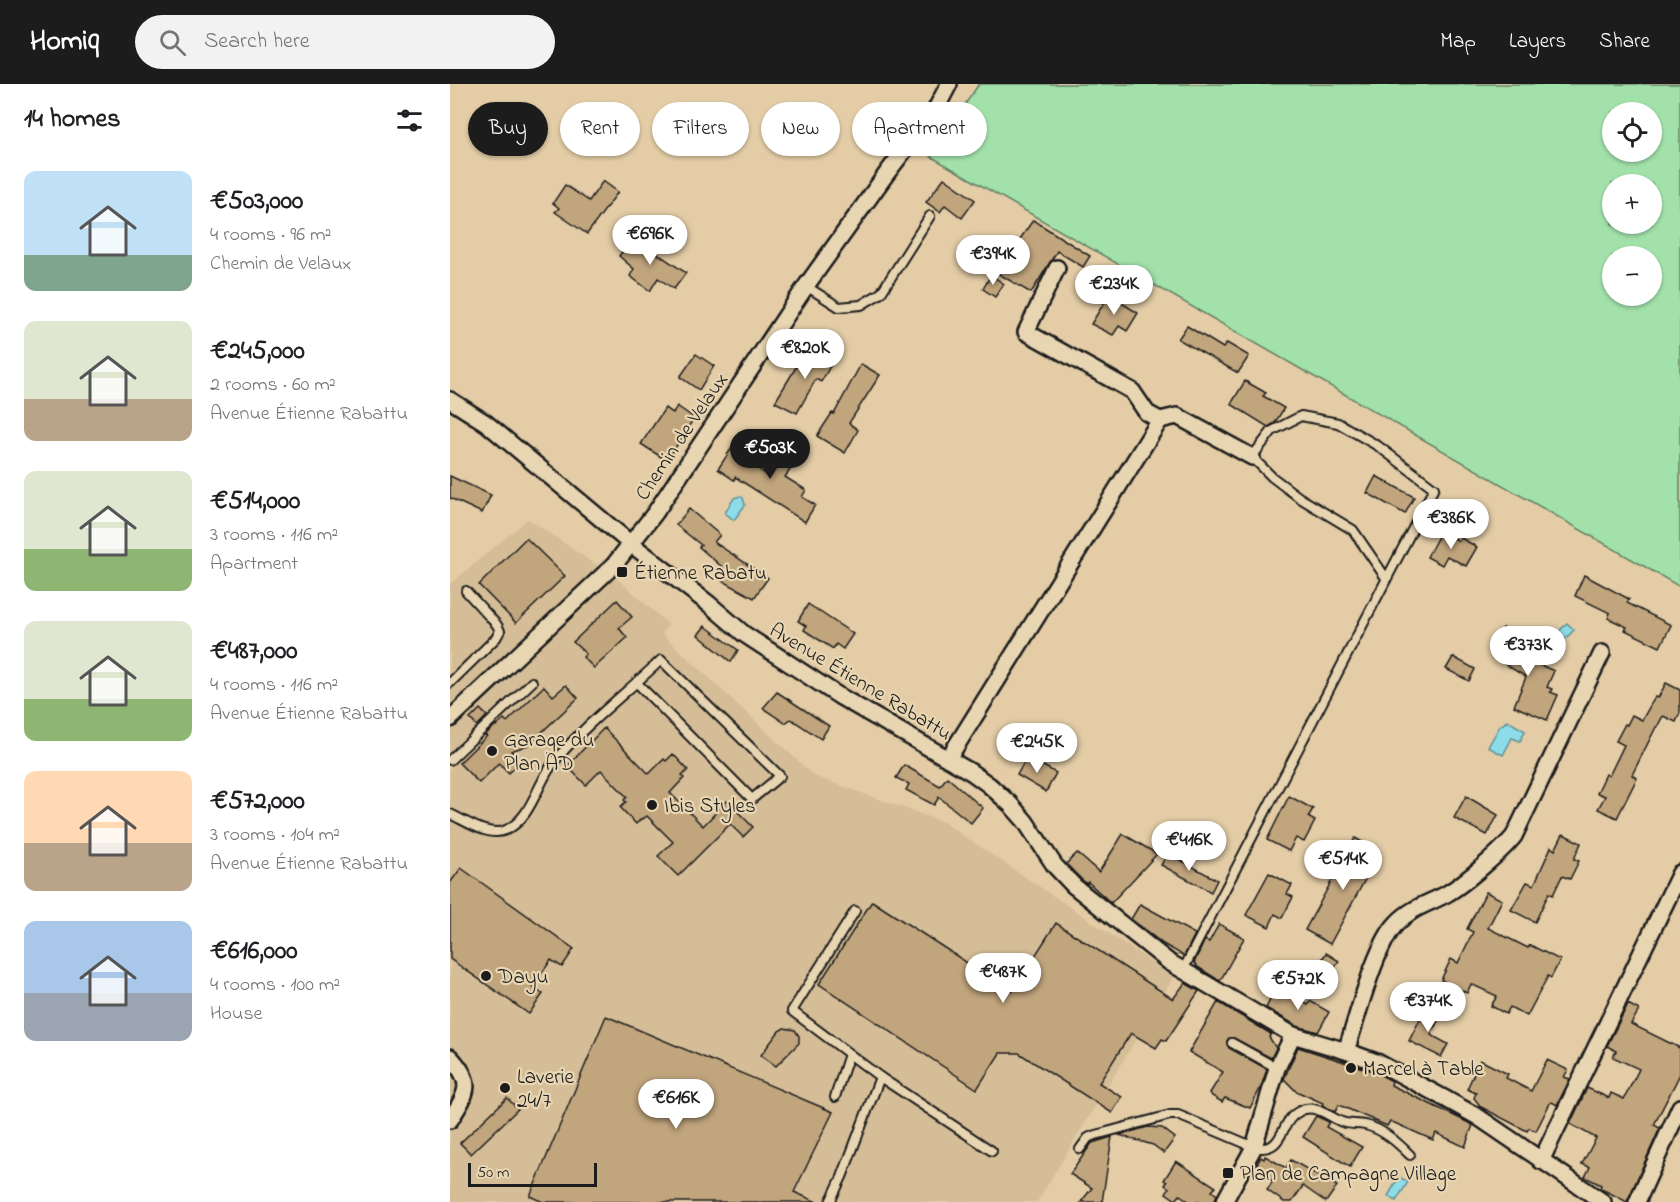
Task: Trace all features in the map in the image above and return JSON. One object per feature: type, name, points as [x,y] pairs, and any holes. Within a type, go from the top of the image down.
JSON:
[{"type":"street","name":"Chemin de Velaux","points":[[450,719],[614,565],[632,544],[806,286],[936,109],[949,84]]},
{"type":"street","points":[[1057,268],[1026,332],[1132,391],[1147,413],[1160,420],[1177,416],[1252,457]]},
{"type":"street","name":"Avenue Étienne Rabattu","points":[[450,400],[486,423],[632,544],[766,650],[989,785],[1025,821],[1055,866],[1082,893],[1169,962],[1293,1035],[1346,1050],[1379,1063],[1453,1102],[1479,1117],[1602,1202]]},
{"type":"street","points":[[948,759],[1160,420]]},
{"type":"street","points":[[1346,1050],[1380,949],[1395,924],[1422,904],[1454,888],[1514,836],[1602,653]]},
{"type":"street","points":[[1541,1161],[1680,873]]},
{"type":"street","points":[[1224,1202],[1254,1147],[1276,1068],[1293,1035]]},
{"type":"street","points":[[450,1057],[464,1075],[467,1085],[464,1098],[450,1120]]},
{"type":"street","points":[[1637,1202],[1680,1107]]},
{"type":"lane","points":[[806,286],[839,307],[861,305],[881,293],[930,216]]},
{"type":"lane","points":[[1183,970],[1434,488],[1378,446],[1338,423],[1301,416],[1272,431],[1252,457],[1272,477],[1300,498],[1353,530],[1386,578]]},
{"type":"lane","points":[[450,683],[496,638],[500,631],[466,591]]},
{"type":"lane","points":[[450,814],[484,830],[493,832],[505,830],[524,814],[552,764],[596,718],[661,660],[780,776],[752,799],[637,683]]},
{"type":"lane","points":[[450,760],[532,682]]},
{"type":"lane","points":[[855,911],[792,1011],[880,1077],[992,1151]]},
{"type":"lane","points":[[1232,1042],[1276,1068]]},
{"type":"lane","points":[[835,1097],[849,1054]]},
{"type":"lane","points":[[830,1202],[842,1177],[880,1077]]},
{"type":"lane","points":[[1080,1149],[1092,1136],[1170,1115],[1178,1115],[1265,1150],[1273,1147],[1292,1116],[1300,1110],[1311,1109],[1320,1110],[1350,1125],[1362,1124],[1373,1128],[1396,1141],[1410,1155]]},
{"type":"shaded area","points":[[528,519],[620,581],[668,624],[662,634],[814,776],[943,822],[1174,977],[1037,1202],[450,1202],[450,584]]},
{"type":"green space","points":[[979,84],[1680,84],[1680,587],[930,156],[987,156],[987,102],[967,102]]},
{"type":"water","points":[[740,496],[745,505],[734,520],[725,513],[734,498]]},
{"type":"water","points":[[1567,623],[1574,630],[1556,648],[1549,642]]},
{"type":"water","points":[[1508,721],[1525,731],[1520,741],[1512,738],[1503,755],[1488,747],[1500,726]]},
{"type":"water","points":[[1399,1177],[1408,1182],[1396,1201],[1388,1196]]},
{"type":"building","points":[[944,178],[975,200],[962,218],[945,205],[940,212],[926,202]]},
{"type":"building","points":[[603,181],[618,192],[587,234],[555,212],[559,208],[553,203],[565,185],[589,201]]},
{"type":"building","points":[[1033,220],[1090,256],[1083,267],[1057,251],[1031,293],[997,273]]},
{"type":"building","points":[[633,237],[686,273],[674,289],[658,278],[650,291],[630,276],[634,269],[619,256]]},
{"type":"building","points":[[991,275],[1004,284],[995,297],[983,289]]},
{"type":"building","points":[[1109,295],[1138,313],[1127,331],[1119,326],[1113,335],[1091,324]]},
{"type":"building","points":[[1187,326],[1223,348],[1227,343],[1249,356],[1238,373],[1178,339]]},
{"type":"building","points":[[818,347],[836,356],[821,382],[816,379],[797,413],[775,402],[801,359],[809,362]]},
{"type":"building","points":[[696,354],[714,366],[699,390],[680,377]]},
{"type":"building","points":[[861,364],[880,375],[849,423],[858,430],[845,453],[817,436],[832,413],[834,414]]},
{"type":"building","points":[[1245,381],[1266,393],[1263,396],[1284,408],[1275,423],[1268,427],[1231,404]]},
{"type":"building","points":[[677,406],[694,418],[667,461],[641,444],[665,408],[673,413]]},
{"type":"building","points":[[735,443],[751,454],[747,461],[767,475],[786,447],[800,456],[785,477],[806,490],[802,497],[815,505],[805,522],[735,477],[734,480],[718,469]]},
{"type":"building","points":[[450,476],[491,495],[482,513],[450,498]]},
{"type":"building","points":[[1376,476],[1414,497],[1405,514],[1367,493]]},
{"type":"building","points":[[689,509],[720,535],[714,542],[768,578],[754,598],[716,577],[722,567],[699,547],[701,545],[676,525]]},
{"type":"building","points":[[1441,531],[1459,541],[1461,538],[1477,547],[1466,566],[1447,556],[1442,565],[1427,557]]},
{"type":"building","points":[[526,538],[565,576],[516,623],[479,585]]},
{"type":"building","points":[[1584,575],[1629,599],[1627,603],[1671,625],[1660,647],[1625,630],[1627,627],[1608,618],[1610,613],[1575,596]]},
{"type":"building","points":[[617,600],[632,617],[619,628],[627,638],[594,668],[583,657],[586,654],[573,642]]},
{"type":"building","points":[[808,604],[853,634],[843,649],[836,644],[833,649],[804,630],[806,626],[798,621]]},
{"type":"building","points":[[705,626],[738,650],[731,662],[698,635]]},
{"type":"building","points":[[1503,628],[1527,642],[1519,656],[1554,671],[1547,687],[1552,689],[1550,692],[1558,695],[1547,720],[1514,706],[1526,677],[1503,663],[1506,657],[1500,653],[1503,648],[1494,643]]},
{"type":"building","points":[[1453,657],[1475,669],[1469,681],[1446,669]]},
{"type":"building","points":[[1666,683],[1680,690],[1680,713],[1676,722],[1663,716],[1656,727],[1632,775],[1637,778],[1617,818],[1598,809],[1605,796],[1597,793],[1606,774],[1609,776],[1624,745],[1616,741],[1625,724],[1627,725],[1632,715],[1642,720]]},
{"type":"building","points":[[566,685],[578,698],[528,745],[511,751],[521,761],[509,773],[499,763],[479,783],[459,763],[496,725],[504,719],[507,722],[544,686],[553,696]]},
{"type":"building","points":[[777,692],[829,726],[821,739],[791,719],[785,723],[763,708]]},
{"type":"building","points":[[480,709],[487,716],[477,726],[470,719]]},
{"type":"building","name":"Ibis Styles","points":[[604,728],[649,774],[664,759],[666,761],[673,754],[688,770],[670,793],[703,826],[727,801],[753,827],[743,837],[730,824],[678,876],[658,856],[673,842],[647,816],[636,824],[620,807],[626,802],[624,800],[627,797],[601,770],[586,785],[567,766]]},
{"type":"building","points":[[1027,757],[1056,773],[1046,792],[1017,775]]},
{"type":"building","points":[[904,765],[940,786],[947,777],[983,808],[971,823],[939,797],[934,805],[906,790],[909,784],[896,778]]},
{"type":"building","points":[[1289,796],[1313,809],[1308,817],[1315,821],[1304,842],[1296,838],[1289,851],[1267,840]]},
{"type":"building","points":[[1466,796],[1498,815],[1487,835],[1454,818]]},
{"type":"building","points":[[1123,834],[1157,854],[1111,903],[1066,864],[1077,853],[1099,872]]},
{"type":"building","points":[[1563,834],[1581,843],[1574,859],[1579,861],[1570,879],[1562,876],[1553,895],[1549,893],[1535,922],[1511,910],[1527,882],[1534,885],[1551,847],[1555,850]]},
{"type":"building","points":[[1355,838],[1380,852],[1330,944],[1305,930]]},
{"type":"building","points":[[1168,853],[1217,880],[1211,892],[1161,865]]},
{"type":"building","points":[[461,868],[574,949],[562,967],[551,960],[532,987],[543,994],[529,1014],[450,959],[450,883]]},
{"type":"building","points":[[1269,873],[1292,885],[1287,894],[1293,897],[1282,918],[1275,914],[1269,927],[1246,915]]},
{"type":"building","points":[[1486,892],[1502,900],[1488,928],[1528,948],[1530,945],[1560,960],[1551,978],[1548,976],[1527,1016],[1510,1007],[1506,1014],[1491,1006],[1497,996],[1471,984],[1467,993],[1441,980],[1451,959],[1458,963],[1473,932],[1467,929]]},
{"type":"building","points":[[872,901],[1012,992],[1056,923],[1173,999],[1185,983],[1199,991],[1166,1041],[1162,1039],[1156,1048],[1131,1033],[1099,1083],[1122,1097],[1112,1113],[1019,1053],[1000,1053],[977,1089],[819,984]]},
{"type":"building","points":[[1140,904],[1195,934],[1184,956],[1163,944],[1131,919]]},
{"type":"building","points":[[1219,924],[1244,938],[1220,981],[1194,963],[1205,940],[1209,942]]},
{"type":"building","points":[[1326,953],[1339,961],[1331,973],[1318,966]]},
{"type":"building","points":[[1282,990],[1308,1005],[1310,1001],[1329,1012],[1318,1032],[1297,1026],[1266,1008],[1273,994],[1278,997]]},
{"type":"building","points":[[1218,1002],[1271,1034],[1269,1037],[1276,1048],[1271,1058],[1234,1038],[1229,1038],[1227,1041],[1229,1048],[1267,1069],[1250,1108],[1225,1098],[1222,1102],[1212,1096],[1210,1093],[1223,1072],[1189,1052]]},
{"type":"building","points":[[1628,1004],[1639,1010],[1631,1024],[1680,1048],[1680,1074],[1654,1125],[1660,1128],[1627,1202],[1585,1177],[1590,1167],[1582,1164],[1596,1138],[1570,1124],[1587,1088],[1609,1098],[1611,1093],[1624,1099],[1639,1069],[1613,1057],[1616,1051],[1607,1046]]},
{"type":"building","points":[[1426,1007],[1441,1014],[1431,1035],[1448,1044],[1441,1057],[1409,1041]]},
{"type":"building","points":[[606,1016],[833,1112],[794,1192],[817,1202],[543,1202],[530,1196]]},
{"type":"building","points":[[784,1028],[795,1030],[799,1036],[799,1043],[776,1066],[761,1055],[779,1031]]},
{"type":"building","points":[[1298,1047],[1375,1072],[1392,1081],[1391,1085],[1473,1125],[1465,1147],[1436,1133],[1433,1140],[1390,1121],[1387,1126],[1339,1105],[1335,1112],[1322,1105],[1323,1103],[1296,1091],[1284,1079]]},
{"type":"building","points":[[1480,1060],[1508,1074],[1506,1078],[1531,1091],[1547,1060],[1568,1070],[1564,1077],[1570,1079],[1557,1105],[1550,1103],[1536,1131],[1529,1128],[1527,1131],[1481,1107],[1474,1098],[1476,1093],[1467,1089]]},
{"type":"building","points":[[507,1098],[518,1109],[471,1154],[460,1143]]},
{"type":"building","points":[[1316,1116],[1329,1122],[1326,1127],[1362,1147],[1350,1167],[1303,1137]]},
{"type":"building","points":[[1148,1127],[1162,1128],[1175,1138],[1164,1153],[1153,1145],[1119,1135]]},
{"type":"building","points":[[1112,1137],[1102,1202],[1081,1202],[1092,1188],[1070,1174],[1092,1143]]},
{"type":"building","points":[[1265,1156],[1286,1168],[1291,1160],[1337,1186],[1326,1202],[1303,1186],[1292,1202],[1284,1202],[1267,1190],[1273,1181],[1253,1170],[1261,1157],[1264,1159]]},
{"type":"building","points":[[1176,1161],[1216,1187],[1212,1191],[1217,1195],[1214,1202],[1190,1202],[1180,1195],[1176,1200],[1166,1193],[1169,1188],[1165,1185],[1167,1182],[1164,1180]]},
{"type":"place","name":"Étienne Rabatu","points":[[622,572]]},
{"type":"place","name":"Garage du Plan AD","points":[[492,751]]},
{"type":"place","name":"Ibis Styles","points":[[652,805]]},
{"type":"place","name":"Dayu","points":[[486,976]]},
{"type":"place","name":"Marcel à Table","points":[[1351,1068]]},
{"type":"place","name":"Laverie 24/7","points":[[505,1088]]},
{"type":"place","name":"Plan de Campagne Village","points":[[1228,1173]]}]
